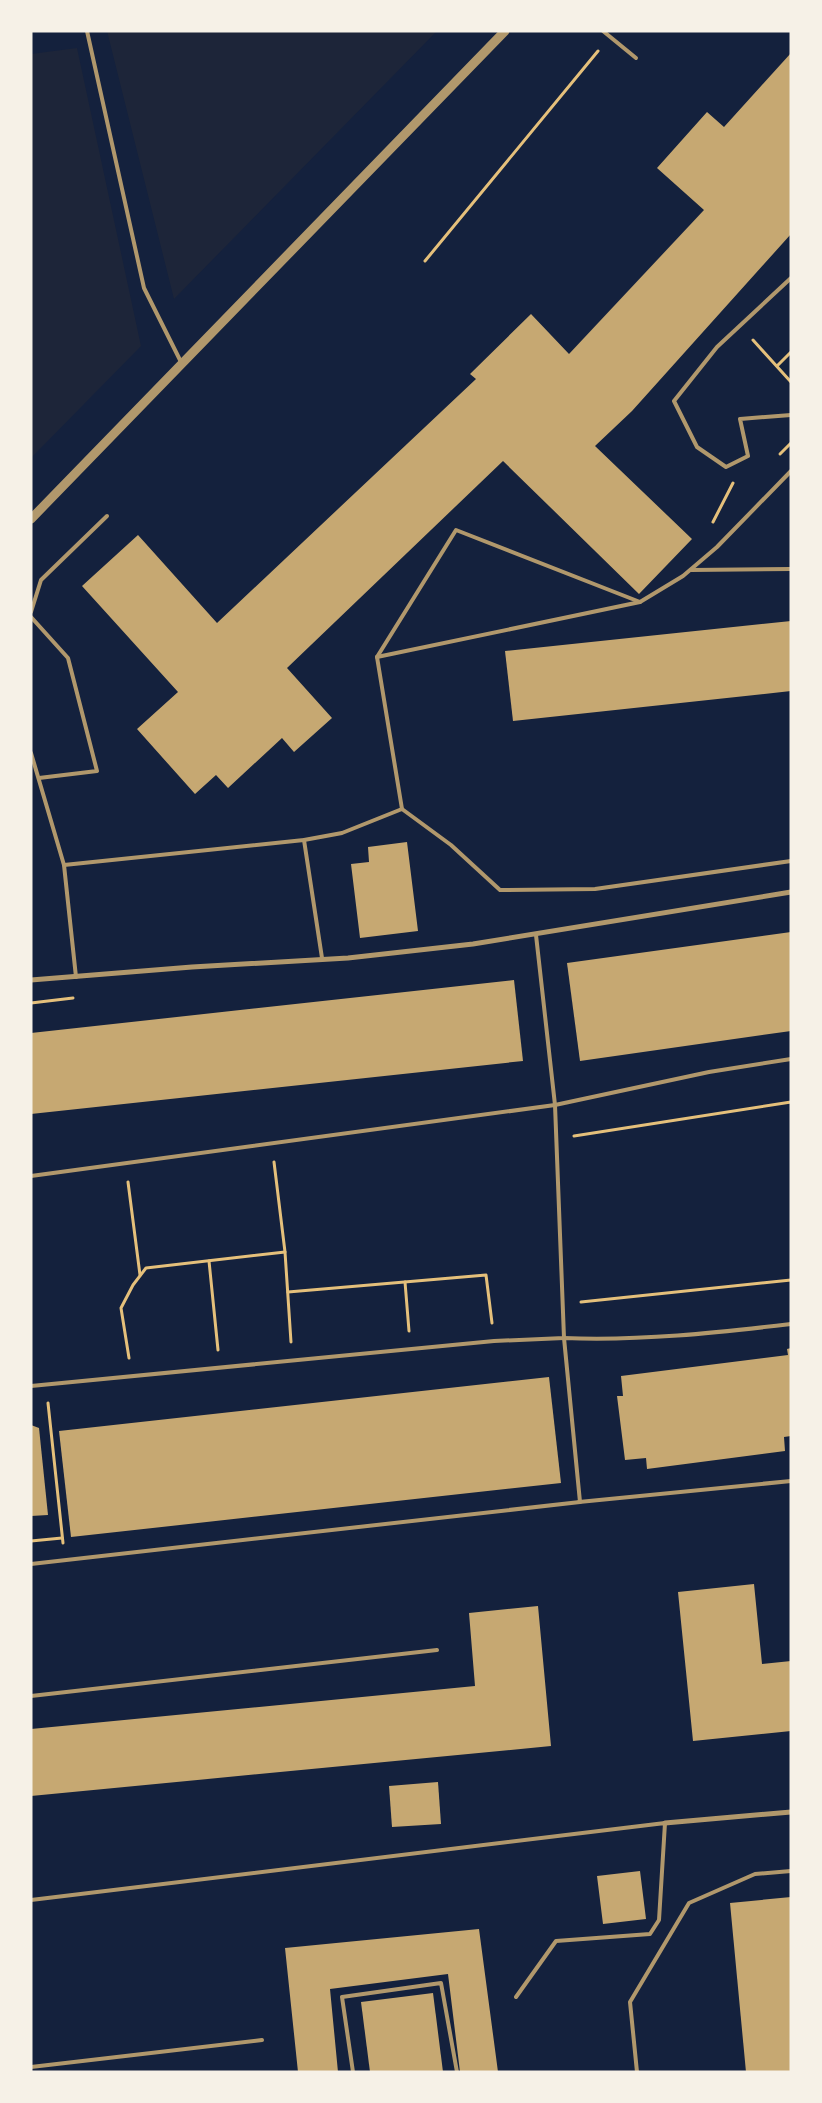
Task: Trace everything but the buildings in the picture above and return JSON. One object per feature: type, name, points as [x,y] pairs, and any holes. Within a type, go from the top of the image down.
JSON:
[{"type":"street","points":[[31,519],[504,31]]},
{"type":"street","points":[[31,980],[322,958],[348,958],[536,935],[598,922],[791,892]]},
{"type":"street","points":[[665,1823],[791,1812]]},
{"type":"lane","points":[[87,31],[144,288],[182,364]]},
{"type":"lane","points":[[603,31],[636,58]]},
{"type":"lane","points":[[791,278],[717,347],[674,402],[697,447],[726,467],[748,456],[740,419],[791,415]]},
{"type":"lane","points":[[376,657],[640,602],[690,570],[717,547],[791,471]]},
{"type":"lane","points":[[31,612],[41,580],[107,516]]},
{"type":"lane","points":[[640,602],[456,530],[376,657],[402,809],[451,845],[500,890],[595,888],[791,861]]},
{"type":"lane","points":[[690,570],[791,569]]},
{"type":"lane","points":[[31,617],[68,658],[97,771],[38,778]]},
{"type":"lane","points":[[31,753],[64,865],[76,977]]},
{"type":"lane","points":[[64,865],[304,840],[342,833],[402,809]]},
{"type":"lane","points":[[304,840],[322,958]]},
{"type":"lane","points":[[536,935],[555,1105],[564,1338],[580,1502],[564,1503]]},
{"type":"lane","points":[[31,1176],[555,1105],[709,1072],[791,1059]]},
{"type":"lane","points":[[31,1386],[494,1341],[564,1338],[607,1340],[668,1338],[791,1324]]},
{"type":"lane","points":[[31,1564],[564,1503],[791,1481]]},
{"type":"lane","points":[[31,1696],[437,1650]]},
{"type":"lane","points":[[31,1900],[665,1823],[659,1920],[650,1934],[556,1941],[516,1997]]},
{"type":"lane","points":[[637,2072],[630,2002],[689,1903],[755,1874],[791,1870]]},
{"type":"lane","points":[[353,2072],[342,1998],[441,1983],[457,2072]]},
{"type":"lane","points":[[31,2067],[262,2040]]},
{"type":"path","points":[[425,261],[610,37]]},
{"type":"path","points":[[740,325],[791,382]]},
{"type":"path","points":[[776,366],[791,352]]},
{"type":"path","points":[[711,525],[748,456]]},
{"type":"path","points":[[556,1139],[791,1102]]},
{"type":"path","points":[[272,1143],[285,1252],[292,1361]]},
{"type":"path","points":[[126,1163],[140,1276]]},
{"type":"path","points":[[132,1376],[121,1308],[146,1268],[285,1252]]},
{"type":"path","points":[[209,1261],[219,1368]]},
{"type":"path","points":[[288,1292],[486,1275],[494,1341]]},
{"type":"path","points":[[562,1304],[791,1280]]},
{"type":"path","points":[[405,1282],[410,1349]]},
{"type":"path","points":[[46,1385],[65,1560]]},
{"type":"path","points":[[31,1541],[62,1538]]},
{"type":"shaded area","points":[[107,31],[437,31],[174,299]]},
{"type":"shaded area","points":[[77,48],[141,346],[31,458],[31,54]]}]
